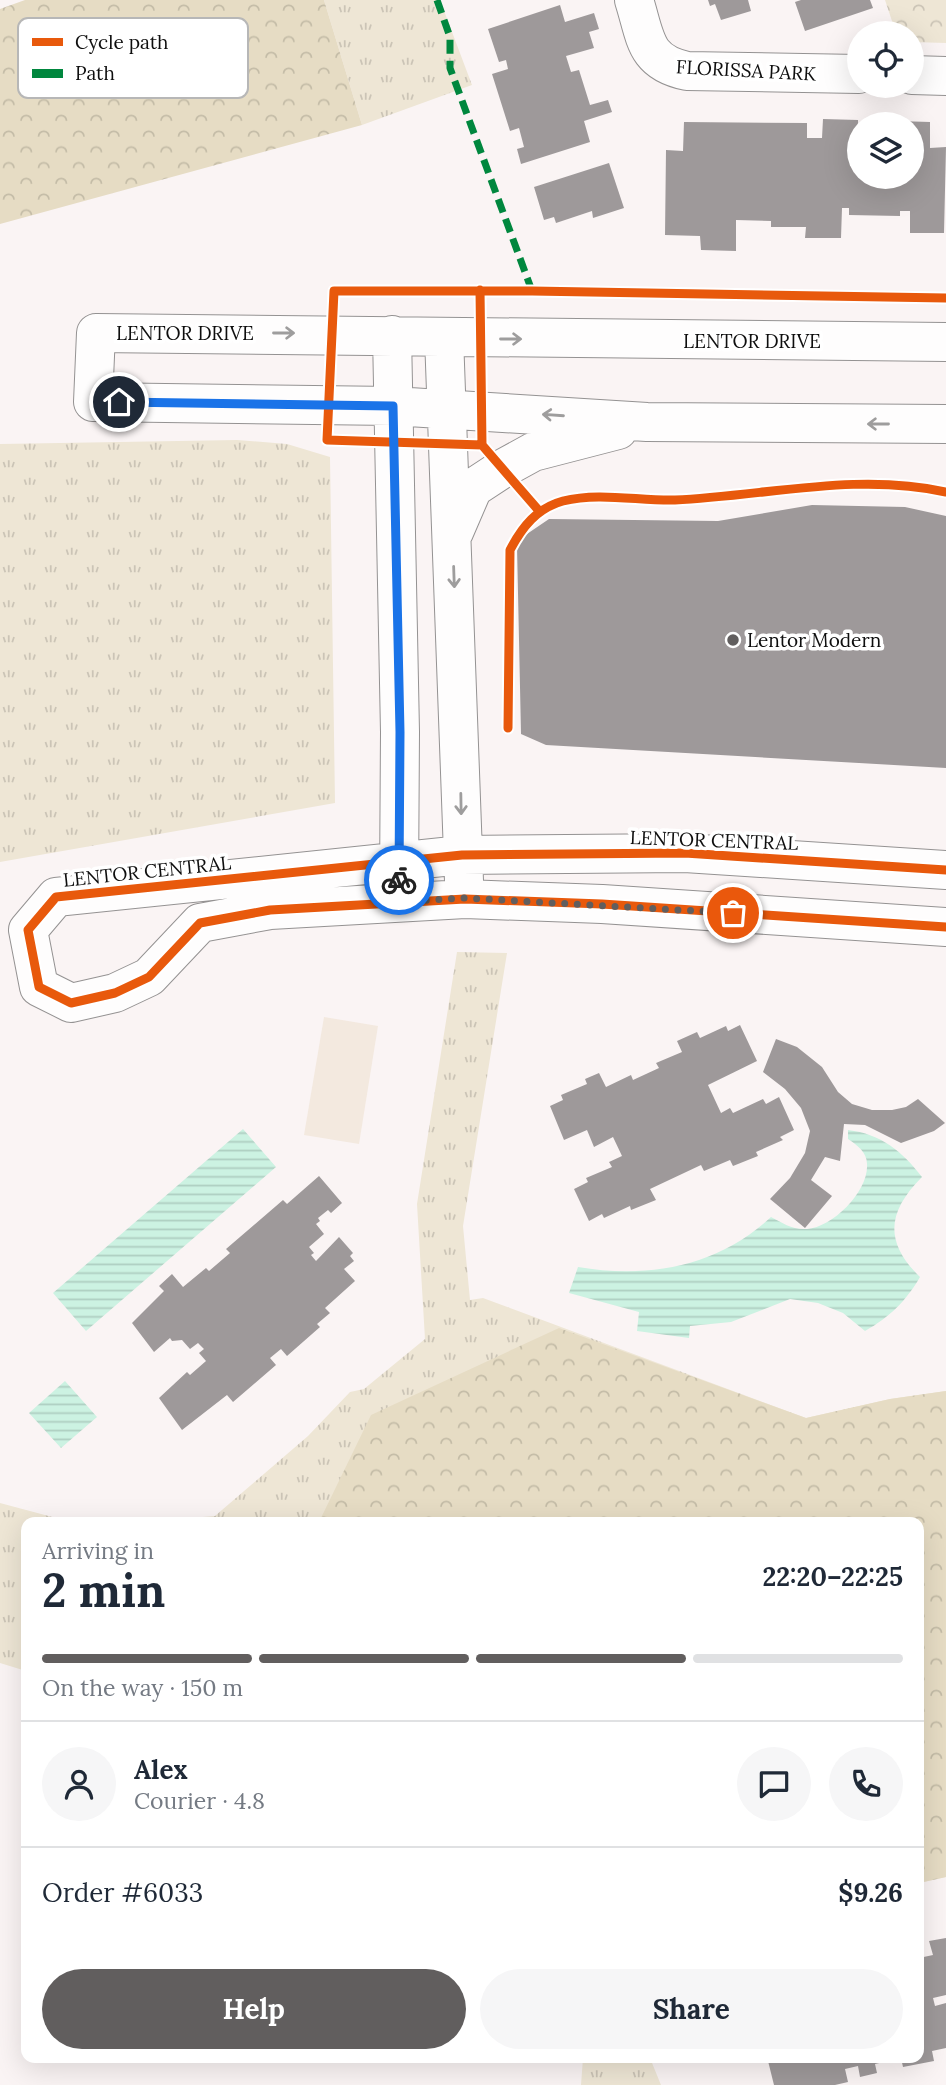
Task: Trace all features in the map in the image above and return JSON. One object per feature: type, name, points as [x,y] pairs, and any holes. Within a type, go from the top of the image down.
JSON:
[{"type":"street","name":"FLORISSA PARK","points":[[634,0],[653,55],[666,66],[687,71],[847,74]]},
{"type":"street","points":[[924,75],[946,76]]},
{"type":"street","name":"LENTOR DRIVE","points":[[946,342],[96,333],[93,402],[393,406],[647,422],[946,424]]},
{"type":"street","points":[[392,335],[400,732],[398,902]]},
{"type":"street","points":[[444,337],[465,898]]},
{"type":"street","points":[[452,537],[473,488],[502,469],[533,452],[647,422]]},
{"type":"street","name":"LENTOR CENTRAL","points":[[946,870],[685,853],[462,855],[56,897],[28,930],[39,987],[71,1003],[116,993],[149,977],[200,923],[270,910],[465,898],[602,904],[946,927]]},
{"type":"green space","points":[[25,0],[324,0],[362,125],[0,224],[0,9]]},
{"type":"green space","points":[[324,0],[440,0],[472,85],[362,125]]},
{"type":"green space","points":[[885,0],[946,0],[946,43],[924,42],[924,21],[892,21]]},
{"type":"green space","points":[[237,440],[287,444],[330,457],[335,803],[0,862],[0,444]]},
{"type":"green space","points":[[457,952],[507,953],[463,1226],[470,1300],[483,1298],[806,1418],[890,1399],[946,1391],[946,1877],[924,1882],[924,1517],[203,1517],[215,1516],[308,1436],[350,1392],[364,1389],[425,1339],[417,1204]]},
{"type":"green space","points":[[559,1328],[806,1418],[890,1399],[946,1391],[946,1877],[924,1882],[924,1517],[321,1517],[371,1415]]},
{"type":"green space","points":[[0,1503],[52,1517],[21,1517],[21,1669],[0,1663]]},
{"type":"green space","points":[[583,2063],[652,2063],[661,2085],[581,2085]]},
{"type":"shaded area","points":[[324,1017],[378,1026],[359,1144],[304,1135]]},
{"type":"shaded area","points":[[243,1129],[276,1167],[86,1331],[53,1293]]},
{"type":"shaded area","points":[[848,1130],[871,1135],[890,1145],[907,1159],[922,1177],[902,1202],[894,1227],[900,1252],[920,1277],[897,1308],[865,1331],[843,1313],[818,1303],[790,1299],[731,1322],[690,1326],[689,1338],[637,1331],[639,1312],[569,1293],[578,1267],[655,1270],[705,1258],[728,1248],[771,1217],[788,1226],[802,1229],[828,1222],[856,1196],[866,1174],[865,1156],[858,1146],[848,1139]]},
{"type":"shaded area","points":[[65,1381],[97,1417],[61,1448],[29,1413]]},
{"type":"building","points":[[708,0],[748,0],[751,11],[721,20],[715,4],[710,6]]},
{"type":"building","points":[[870,0],[873,8],[805,31],[795,2]]},
{"type":"building","points":[[560,5],[565,22],[594,13],[599,29],[589,32],[594,48],[566,56],[571,72],[579,70],[590,105],[608,100],[612,112],[584,121],[590,142],[521,164],[517,149],[524,147],[519,128],[510,131],[492,74],[508,69],[506,60],[499,62],[488,29]]},
{"type":"building","points":[[823,119],[847,120],[847,189],[924,189],[924,122],[930,122],[930,148],[946,147],[944,233],[910,233],[910,211],[900,211],[900,216],[849,215],[849,208],[842,208],[841,238],[805,238],[806,227],[771,227],[771,221],[736,220],[736,251],[701,250],[700,236],[665,235],[666,150],[683,151],[684,122],[807,123],[807,138],[822,138]]},
{"type":"building","points":[[609,163],[624,208],[593,218],[592,211],[556,223],[554,217],[544,220],[534,187]]},
{"type":"building","name":"Lentor Modern","points":[[812,505],[905,507],[946,516],[946,768],[546,745],[521,734],[517,546],[524,536],[549,519],[718,521]]},
{"type":"building","points":[[740,1025],[757,1061],[708,1085],[721,1113],[730,1108],[733,1113],[763,1099],[766,1104],[779,1097],[794,1130],[780,1137],[783,1140],[756,1152],[758,1156],[733,1166],[730,1160],[704,1171],[701,1165],[650,1189],[656,1200],[631,1210],[630,1206],[604,1218],[602,1214],[589,1221],[574,1189],[588,1182],[586,1178],[612,1167],[609,1162],[622,1156],[613,1137],[594,1147],[587,1130],[564,1140],[550,1106],[563,1100],[561,1095],[587,1084],[585,1079],[599,1073],[606,1087],[631,1075],[633,1080],[659,1068],[656,1063],[682,1052],[677,1041],[697,1032],[700,1038],[726,1026],[728,1031]]},
{"type":"building","points":[[776,1039],[797,1047],[822,1067],[838,1092],[852,1104],[872,1110],[892,1110],[906,1107],[918,1099],[945,1123],[934,1131],[901,1143],[865,1125],[844,1124],[840,1161],[825,1157],[811,1180],[832,1196],[805,1228],[770,1199],[790,1178],[805,1153],[810,1131],[801,1108],[785,1089],[763,1072]]},
{"type":"building","points":[[319,1176],[342,1203],[331,1213],[328,1210],[318,1218],[320,1221],[316,1224],[324,1234],[309,1247],[314,1253],[311,1255],[316,1261],[339,1237],[353,1253],[350,1256],[354,1261],[344,1269],[355,1281],[325,1308],[330,1313],[317,1324],[320,1327],[287,1356],[281,1349],[270,1358],[276,1365],[233,1402],[227,1395],[182,1430],[159,1398],[187,1372],[190,1375],[206,1361],[199,1353],[204,1349],[198,1343],[190,1349],[182,1340],[172,1341],[170,1338],[154,1352],[132,1323],[164,1291],[159,1286],[172,1274],[183,1287],[206,1268],[209,1271],[230,1253],[226,1249],[283,1200],[287,1204]]},
{"type":"building","points":[[946,1938],[946,1995],[933,1998],[935,2006],[946,2003],[946,2048],[932,2051],[934,2061],[924,2063],[924,1957],[933,1955],[929,1941]]},
{"type":"building","points":[[768,2063],[879,2063],[875,2064],[877,2073],[860,2077],[858,2066],[845,2069],[848,2082],[835,2085],[774,2085]]},
{"type":"building","points":[[902,2063],[924,2063],[903,2067]]},
{"type":"marked path","points":[[437,0],[450,37],[450,68],[532,291]]},
{"type":"cycle path","points":[[480,290],[482,445],[540,512]]},
{"type":"cycle path","points":[[482,445],[327,440],[334,291],[532,291],[946,298]]},
{"type":"cycle path","points":[[508,728],[510,550],[525,526],[545,508],[577,498],[675,500],[845,485],[912,486],[946,492]]},
{"type":"cycle path","points":[[946,870],[685,853],[462,855],[56,897],[28,930],[39,987],[71,1003],[115,993],[149,977],[200,923],[270,910],[465,899],[602,904],[946,927]]},
{"type":"way so far","points":[[399,880],[398,902],[465,898],[733,913]]},
{"type":"place","name":"Lentor Modern","points":[[733,640]]},
{"type":"route","points":[[119,402],[393,406],[400,732],[399,880]]}]
